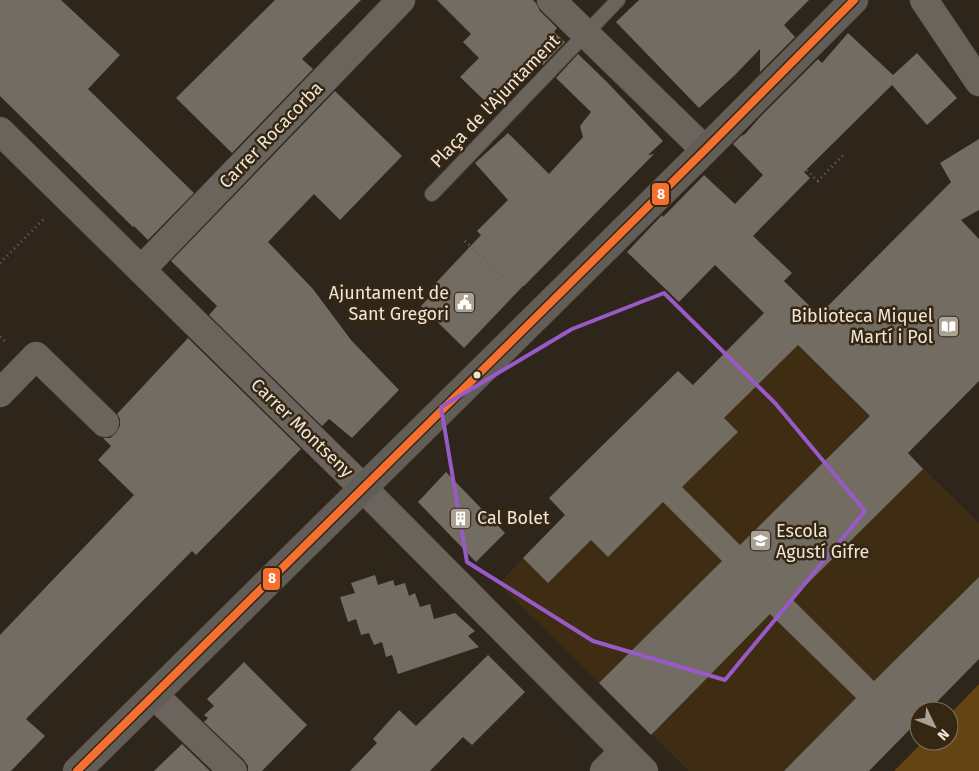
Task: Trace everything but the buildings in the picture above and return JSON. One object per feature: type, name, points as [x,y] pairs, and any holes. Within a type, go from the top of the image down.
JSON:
[{"type":"main road","points":[[77,771],[705,150],[854,0]]},
{"type":"street","name":"Carrer Rocacorba","points":[[141,270],[401,0]]},
{"type":"street","points":[[551,0],[705,150]]},
{"type":"street","points":[[924,0],[979,82]]},
{"type":"street","name":"Carrer Montseny","points":[[0,131],[363,488],[644,771]]},
{"type":"street","points":[[0,393],[36,356],[105,423]]},
{"type":"street","points":[[154,695],[233,771]]},
{"type":"street","points":[[604,771],[624,751]]},
{"type":"lane","name":"Plaça de l'Ajuntament","points":[[432,194],[618,0]]},
{"type":"path","points":[[803,167],[818,181],[843,155]]},
{"type":"path","points":[[0,263],[66,196]]},
{"type":"path","points":[[465,241],[521,294]]},
{"type":"highlighted area","points":[[664,293],[775,403],[865,511],[725,680],[593,641],[467,562],[441,407],[572,329]]},
{"type":"shaded area","name":"Escola Agustí Gifre","points":[[784,332],[979,523],[979,659],[931,701],[909,701],[909,730],[869,771],[689,771],[498,584],[565,515],[549,498],[678,371],[693,385]]},
{"type":"shaded area","points":[[979,684],[979,771],[894,771],[914,751],[959,751],[959,705]]},
{"type":"transit line","name":"8","points":[[77,771],[705,150],[854,0]]},
{"type":"place","name":"Ajuntament de Sant Gregori","points":[[465,303]]},
{"type":"place","name":"Biblioteca Miquel Martí i Pol","points":[[949,326]]},
{"type":"place","name":"Cal Bolet","points":[[461,518]]},
{"type":"place","name":"Escola Agustí Gifre","points":[[760,541]]}]
